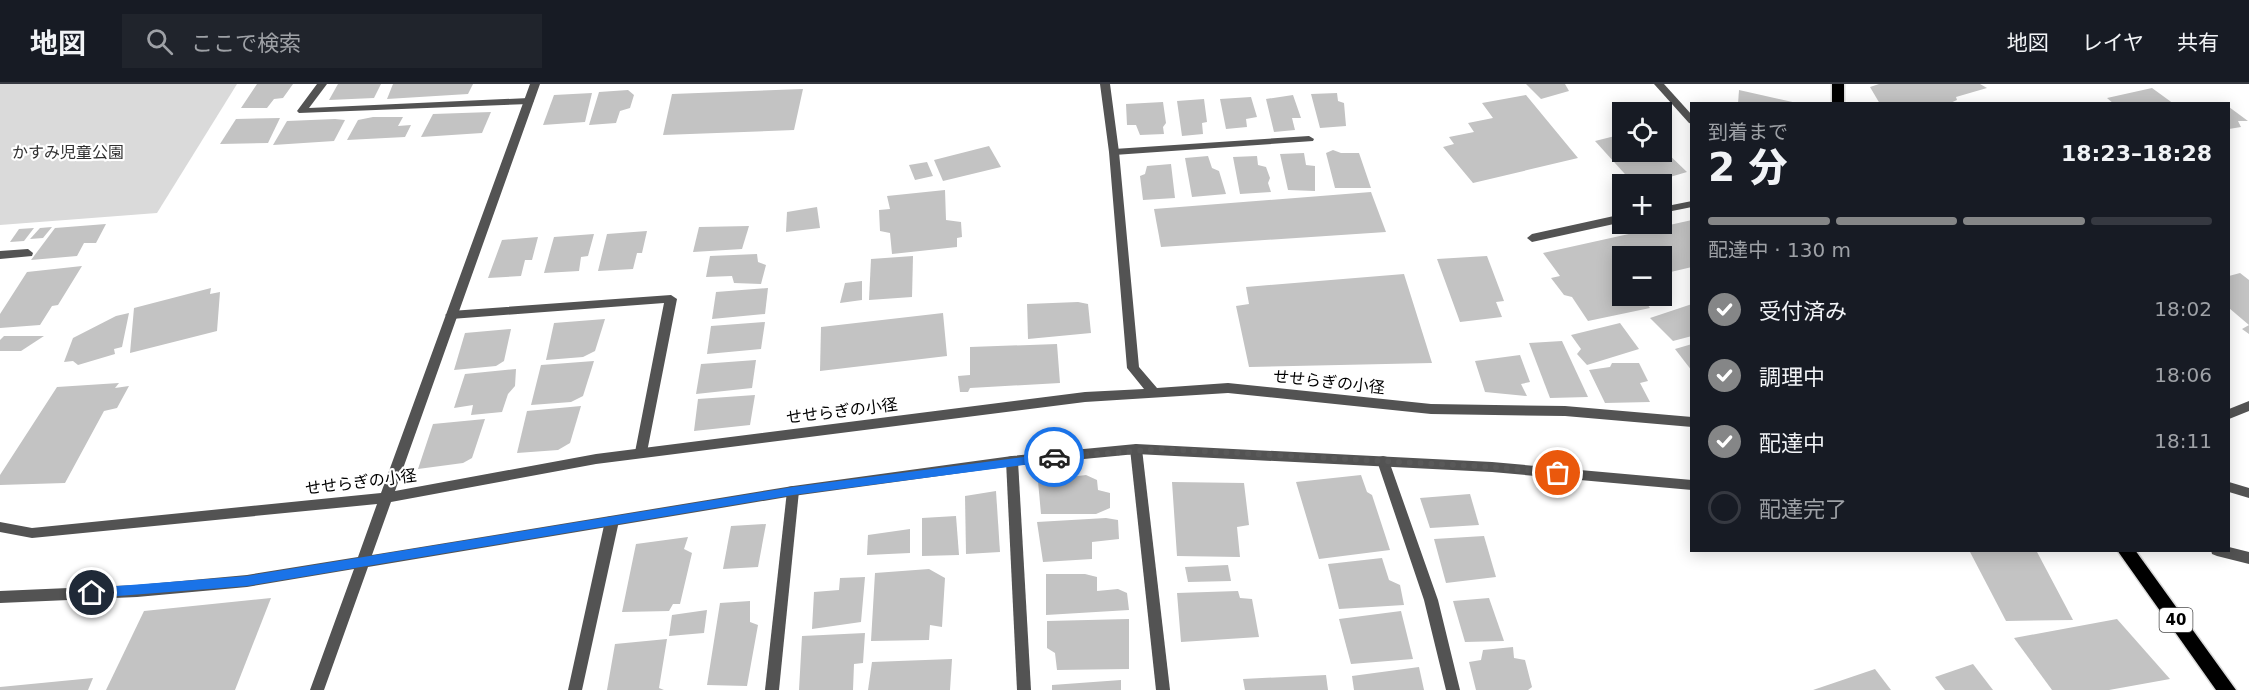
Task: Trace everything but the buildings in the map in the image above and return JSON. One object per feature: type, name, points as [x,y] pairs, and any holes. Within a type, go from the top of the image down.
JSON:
[{"type":"main road","points":[[1838,84],[1838,102]]},
{"type":"main road","name":"40","points":[[2126,552],[2227,690]]},
{"type":"street","points":[[322,84],[302,111],[529,100]]},
{"type":"street","points":[[317,690],[375,523],[535,84]]},
{"type":"street","points":[[1105,84],[1114,153],[1133,368],[1154,393]]},
{"type":"street","points":[[1659,84],[1690,119]]},
{"type":"street","points":[[1114,153],[1309,139]]},
{"type":"street","points":[[1672,208],[1690,204]]},
{"type":"street","points":[[1532,238],[1612,221]]},
{"type":"street","points":[[0,255],[28,253]]},
{"type":"street","points":[[451,315],[671,299],[642,452]]},
{"type":"street","name":"せせらぎの小径","points":[[0,526],[32,533],[384,498],[642,452],[1085,397],[1227,387],[1431,409],[1565,411],[1690,422]]},
{"type":"street","points":[[2230,414],[2249,406]]},
{"type":"street","points":[[1136,449],[1163,690]]},
{"type":"street","points":[[0,597],[137,591],[247,581],[362,560],[793,491],[1012,461],[1136,449],[1492,467],[1690,485]]},
{"type":"street","points":[[1012,461],[1024,690]]},
{"type":"street","points":[[1383,461],[1431,600],[1453,690]]},
{"type":"street","points":[[2230,487],[2249,493]]},
{"type":"street","points":[[772,690],[793,491]]},
{"type":"street","points":[[575,690],[612,521]]},
{"type":"street","points":[[2225,552],[2249,558]]},
{"type":"green space","name":"かすみ児童公園","points":[[0,84],[237,84],[157,213],[0,225]]},
{"type":"way so far","points":[[1054,457],[1136,449],[1162,449],[1492,467],[1558,473]]},
{"type":"route","points":[[92,593],[247,581],[793,491],[1054,457]]}]
